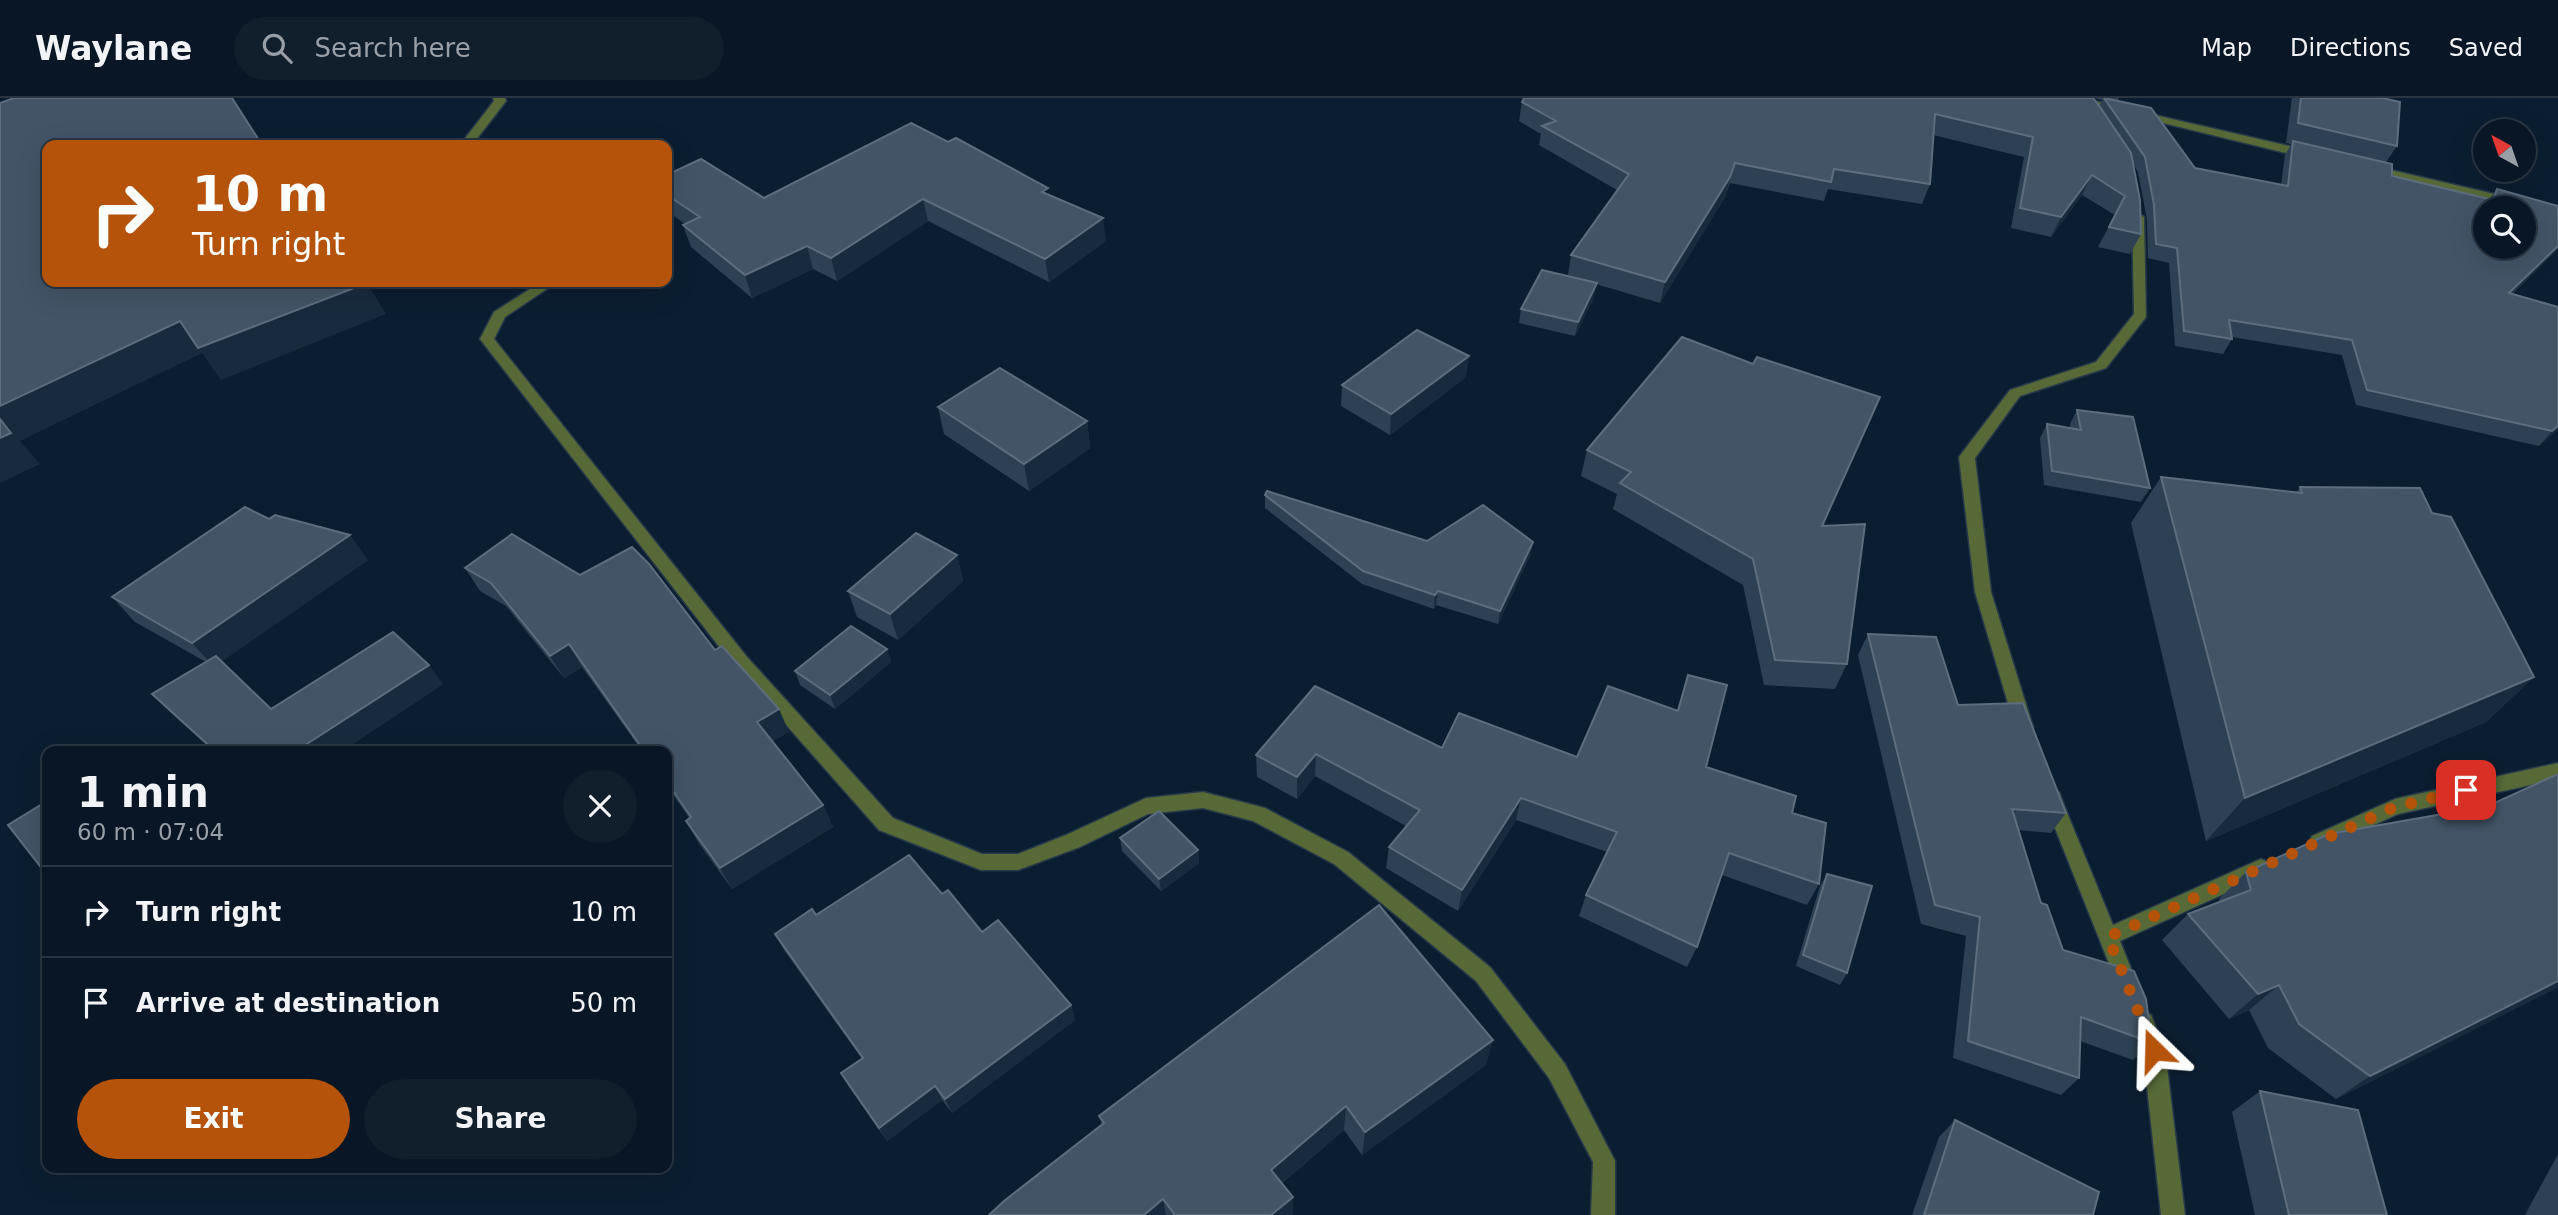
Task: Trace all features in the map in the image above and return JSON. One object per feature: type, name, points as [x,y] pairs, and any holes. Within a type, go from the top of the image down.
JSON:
[{"type":"street","points":[[470,140],[500,101],[499,98]]},
{"type":"street","points":[[2078,99],[2098,123]]},
{"type":"street","points":[[2078,99],[2319,157]]},
{"type":"street","points":[[2360,166],[2524,205],[2558,217]]},
{"type":"street","points":[[2030,746],[1983,592],[1967,457],[2015,393],[2101,365],[2141,314],[2138,220],[2133,196]]},
{"type":"street","points":[[542,287],[499,315],[487,339],[741,662],[886,824],[981,862],[1018,862],[1073,841],[1146,807],[1203,800],[1258,814],[1341,858],[1483,974],[1557,1071],[1604,1161],[1603,1215]]},
{"type":"street","points":[[2108,937],[2395,807],[2558,771]]},
{"type":"street","points":[[2046,784],[2154,1050],[2173,1215]]},
{"type":"building","points":[[14,98],[232,98],[259,140],[42,140],[42,287],[357,287],[198,348],[180,321],[0,406],[0,103]]},
{"type":"building","points":[[1524,98],[2093,98],[2131,153],[2140,200],[2141,234],[2109,227],[2125,196],[2092,175],[2061,217],[2020,208],[2033,137],[1935,114],[1930,184],[1834,169],[1831,182],[1735,163],[1730,177],[1665,282],[1571,255],[1629,174],[1542,126],[1556,121],[1522,102]]},
{"type":"building","points":[[2104,98],[2151,108],[2195,168],[2288,186],[2293,141],[2392,164],[2392,176],[2476,196],[2473,196],[2473,259],[2536,259],[2536,200],[2558,206],[2558,246],[2509,293],[2558,307],[2558,426],[2552,431],[2367,390],[2352,340],[2229,320],[2232,339],[2184,331],[2177,248],[2156,244],[2154,205],[2145,157]]},
{"type":"building","points":[[2301,98],[2382,98],[2400,102],[2397,146],[2298,123]]},
{"type":"building","points":[[911,123],[948,142],[956,138],[1048,188],[1042,192],[1103,218],[1045,259],[923,199],[831,258],[807,246],[745,275],[683,225],[700,217],[672,198],[672,173],[701,159],[764,198]]},
{"type":"building","points":[[2497,189],[2522,196],[2494,196]]},
{"type":"building","points":[[1542,270],[1597,283],[1578,322],[1521,309]]},
{"type":"building","points":[[1417,330],[1469,356],[1391,414],[1342,385]]},
{"type":"building","points":[[1682,337],[1753,364],[1757,357],[1880,397],[1822,526],[1865,524],[1847,664],[1775,660],[1753,559],[1620,483],[1631,472],[1587,450]]},
{"type":"building","points":[[1000,368],[1087,421],[1024,464],[938,407]]},
{"type":"building","points":[[2077,410],[2133,417],[2150,488],[2052,471],[2047,424],[2081,430]]},
{"type":"building","points":[[0,419],[11,433],[0,438]]},
{"type":"building","points":[[2161,477],[2302,493],[2300,487],[2420,488],[2432,513],[2451,517],[2534,677],[2245,798]]},
{"type":"building","points":[[1267,491],[1427,541],[1483,505],[1533,542],[1500,611],[1438,591],[1435,595],[1363,571],[1265,495]]},
{"type":"building","points":[[245,507],[269,519],[275,515],[350,535],[192,643],[112,597]]},
{"type":"building","points":[[916,533],[957,555],[890,614],[848,591]]},
{"type":"building","points":[[512,534],[580,575],[632,547],[649,564],[715,650],[722,646],[779,709],[757,722],[823,805],[720,868],[686,821],[691,817],[672,789],[672,746],[640,746],[569,644],[550,656],[491,583],[465,568]]},
{"type":"building","points":[[851,626],[887,649],[830,695],[795,671]]},
{"type":"building","points":[[393,632],[429,665],[304,746],[209,746],[152,694],[216,656],[271,709]]},
{"type":"building","points":[[1868,634],[1936,637],[1958,705],[2023,703],[2066,813],[2012,809],[2041,903],[2047,905],[2063,950],[2134,971],[2146,999],[2152,1043],[2081,1017],[2079,1078],[1968,1041],[1980,917],[1935,905]]},
{"type":"building","points":[[1688,675],[1727,685],[1706,767],[1796,796],[1792,813],[1826,823],[1819,884],[1729,853],[1697,947],[1586,895],[1617,832],[1521,798],[1462,890],[1389,847],[1420,810],[1316,754],[1297,777],[1256,755],[1315,686],[1442,748],[1459,713],[1577,757],[1608,686],[1678,711]]},
{"type":"building","points":[[2558,774],[2558,981],[2370,1076],[2299,1024],[2279,985],[2258,994],[2188,914],[2251,890],[2246,872],[2329,834],[2488,806]]},
{"type":"building","points":[[42,804],[42,869],[8,825]]},
{"type":"building","points":[[1159,811],[1198,850],[1159,879],[1120,838]]},
{"type":"building","points":[[909,855],[942,894],[948,890],[982,932],[998,920],[1071,1005],[945,1099],[935,1086],[879,1128],[841,1073],[863,1058],[775,934],[812,909],[816,915]]},
{"type":"building","points":[[1827,874],[1872,886],[1847,973],[1803,955]]},
{"type":"building","points":[[1379,905],[1493,1040],[1365,1132],[1346,1106],[1271,1170],[1293,1197],[1271,1215],[1175,1215],[1163,1199],[1144,1215],[989,1215],[1104,1123],[1099,1116]]},
{"type":"building","points":[[2260,1091],[2358,1110],[2387,1215],[2289,1215]]},
{"type":"building","points":[[1955,1120],[2099,1192],[2093,1215],[1924,1215]]},
{"type":"route","points":[[2154,1050],[2108,937],[2395,807],[2466,790]]}]
